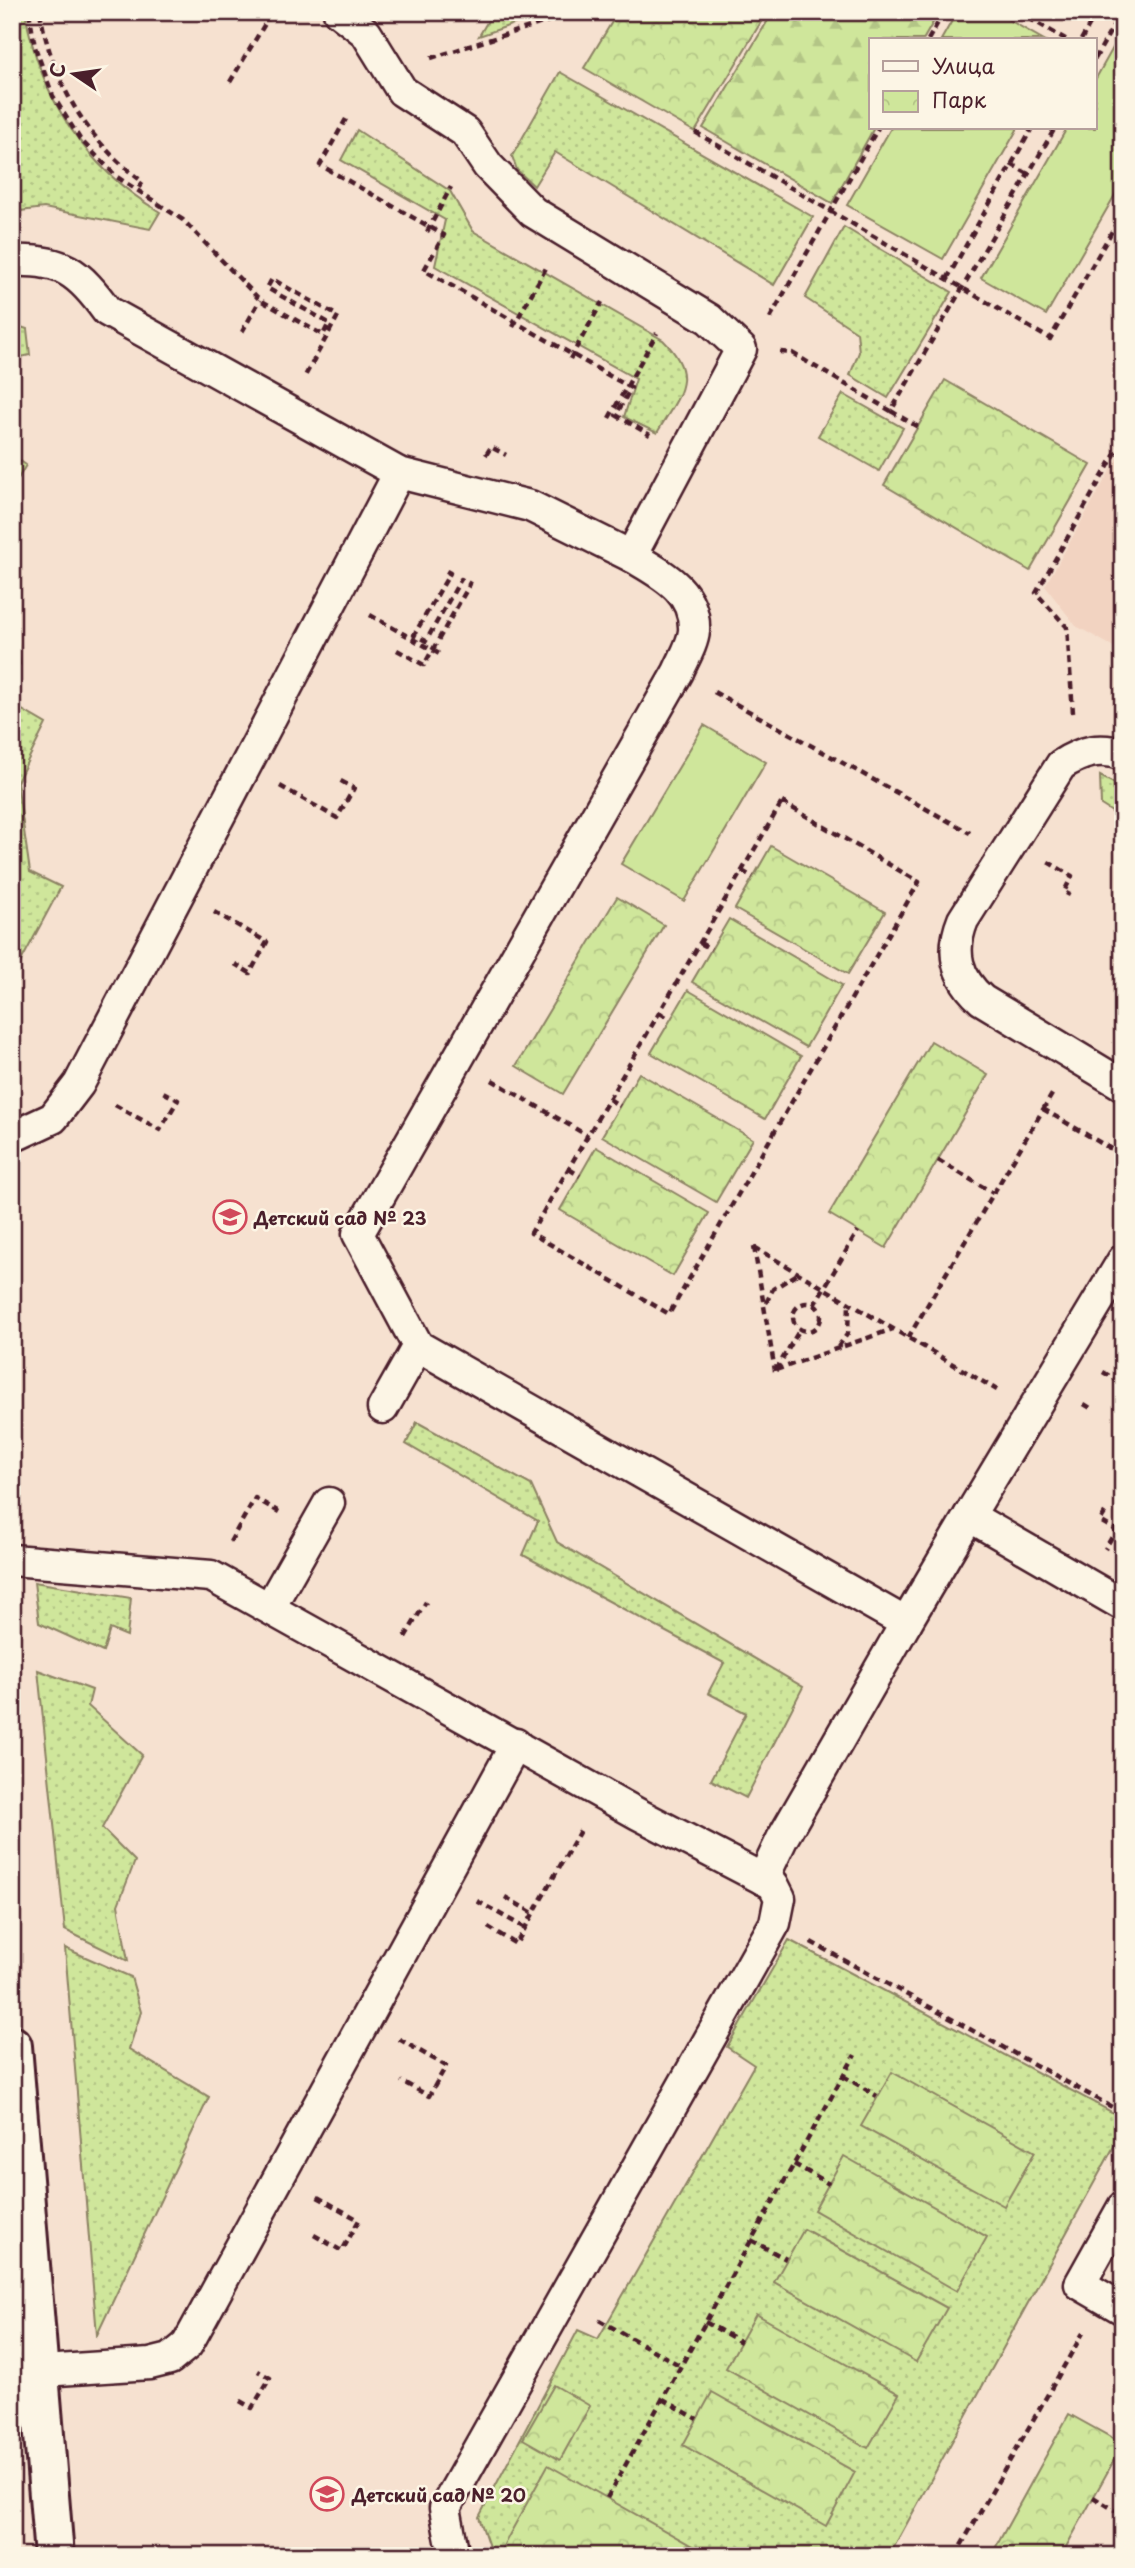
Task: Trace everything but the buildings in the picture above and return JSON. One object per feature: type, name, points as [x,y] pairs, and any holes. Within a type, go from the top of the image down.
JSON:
[{"type":"street","points":[[12,2046],[25,2371],[54,2556]]},
{"type":"lane","points":[[339,12],[366,33],[402,91],[465,132],[488,166],[533,212],[709,319],[741,349],[631,556]]},
{"type":"lane","points":[[12,261],[52,264],[74,272],[89,286],[107,312],[399,473],[530,506],[631,556],[673,581],[690,604],[694,632],[678,672],[358,1234],[418,1346],[906,1622]]},
{"type":"lane","points":[[12,1137],[54,1118],[79,1084],[399,473]]},
{"type":"lane","points":[[1123,755],[1095,750],[1077,755],[1061,765],[1050,778],[956,936],[960,973],[970,989],[982,1000],[1123,1085]]},
{"type":"lane","points":[[763,1879],[782,1839],[906,1622],[1123,1260]]},
{"type":"lane","points":[[383,1408],[418,1346]]},
{"type":"lane","points":[[270,1607],[329,1503]]},
{"type":"lane","points":[[969,1516],[1123,1605]]},
{"type":"lane","points":[[12,1560],[211,1576],[773,1884],[780,1898],[775,1923],[446,2508],[454,2556]]},
{"type":"lane","points":[[25,2371],[150,2364],[170,2359],[187,2346],[516,1744]]},
{"type":"lane","points":[[1113,2303],[1080,2284],[1123,2207]]},
{"type":"path","points":[[29,12],[34,47],[53,96],[80,139],[117,177],[183,220],[260,300],[323,335],[329,323],[267,288],[272,279],[338,316],[323,343]]},
{"type":"path","points":[[40,12],[46,44],[63,90],[90,132],[124,168],[143,182],[136,191]]},
{"type":"path","points":[[230,82],[272,12]]},
{"type":"path","points":[[390,71],[577,12]]},
{"type":"path","points":[[929,38],[944,12]]},
{"type":"path","points":[[1018,12],[1064,38]]},
{"type":"path","points":[[1082,38],[1097,12]]},
{"type":"path","points":[[1096,57],[1121,12]]},
{"type":"path","points":[[34,47],[46,44]]},
{"type":"path","points":[[346,119],[320,165],[428,229],[444,235],[424,270],[514,325],[631,388],[616,415],[654,437],[648,447]]},
{"type":"path","points":[[741,349],[760,334],[877,130]]},
{"type":"path","points":[[947,279],[1031,130]]},
{"type":"path","points":[[891,411],[1054,130]]},
{"type":"path","points":[[695,132],[1050,339],[1123,212]]},
{"type":"path","points":[[1011,164],[1028,174]]},
{"type":"path","points":[[428,229],[452,187]]},
{"type":"path","points":[[514,325],[546,268]]},
{"type":"path","points":[[609,418],[676,299]]},
{"type":"path","points":[[242,332],[260,300]]},
{"type":"path","points":[[571,357],[603,301]]},
{"type":"path","points":[[741,349],[792,353],[918,427]]},
{"type":"path","points":[[1077,755],[1067,627],[1036,593],[1123,440]]},
{"type":"path","points":[[397,650],[424,665],[433,650],[470,584],[461,579],[426,641],[414,635],[450,573],[443,569]]},
{"type":"path","points":[[335,595],[443,656]]},
{"type":"path","points":[[678,672],[1005,852]]},
{"type":"path","points":[[245,766],[337,818],[354,788],[339,780]]},
{"type":"path","points":[[782,802],[919,882],[669,1314],[531,1233],[701,943],[782,802]]},
{"type":"path","points":[[742,871],[753,877]]},
{"type":"path","points":[[180,893],[267,942],[250,973],[235,964]]},
{"type":"path","points":[[701,943],[711,949]]},
{"type":"path","points":[[660,1013],[670,1020]]},
{"type":"path","points":[[908,1338],[1074,1056]]},
{"type":"path","points":[[457,1060],[588,1136]]},
{"type":"path","points":[[79,1084],[160,1130],[178,1100],[163,1092]]},
{"type":"path","points":[[609,1099],[620,1106]]},
{"type":"path","points":[[1043,1109],[1123,1156]]},
{"type":"path","points":[[938,1160],[993,1193]]},
{"type":"path","points":[[569,1169],[580,1176]]},
{"type":"path","points":[[814,1305],[858,1231]]},
{"type":"path","points":[[775,1371],[754,1247],[1034,1412]]},
{"type":"path","points":[[765,1308],[773,1289],[799,1273]]},
{"type":"path","points":[[834,1350],[848,1333],[849,1303]]},
{"type":"path","points":[[802,1304],[814,1305],[821,1316],[819,1324],[808,1331],[800,1329],[794,1322],[795,1310],[802,1304]]},
{"type":"path","points":[[775,1371],[800,1329]]},
{"type":"path","points":[[775,1371],[894,1329]]},
{"type":"path","points":[[211,1576],[255,1498],[270,1506]]},
{"type":"path","points":[[408,1632],[426,1602]]},
{"type":"path","points":[[488,1927],[516,1944],[602,1792]]},
{"type":"path","points":[[505,1897],[533,1913]]},
{"type":"path","points":[[510,1920],[525,1928]]},
{"type":"path","points":[[775,1923],[1123,2113]]},
{"type":"path","points":[[365,2020],[446,2066],[429,2096],[401,2081]]},
{"type":"path","points":[[607,2498],[855,2055]]},
{"type":"path","points":[[843,2076],[877,2096]]},
{"type":"path","points":[[794,2164],[829,2184]]},
{"type":"path","points":[[280,2175],[359,2220],[342,2251],[314,2235]]},
{"type":"path","points":[[751,2240],[786,2259]]},
{"type":"path","points":[[562,2300],[681,2366]]},
{"type":"path","points":[[955,2556],[1113,2303]]},
{"type":"path","points":[[705,2322],[741,2342]]},
{"type":"path","points":[[240,2401],[252,2408],[257,2401],[270,2378],[258,2371]]},
{"type":"path","points":[[663,2399],[698,2418]]},
{"type":"path","points":[[1093,2497],[1123,2515]]},
{"type":"shaded area","points":[[1123,448],[1123,652],[1076,626],[1045,586]]},
{"type":"green space","points":[[12,12],[25,12],[42,73],[70,127],[88,152],[133,194],[160,212],[150,229],[44,208],[12,212]]},
{"type":"green space","points":[[493,12],[549,12],[479,36]]},
{"type":"green space","points":[[618,12],[767,12],[695,132],[584,68]]},
{"type":"green space","points":[[773,12],[939,12],[924,38],[869,38],[869,130],[873,130],[832,203],[703,128]]},
{"type":"green space","points":[[957,12],[995,12],[1040,38],[942,38]]},
{"type":"green space","points":[[1123,30],[1123,181],[1046,315],[981,278],[1066,130],[1096,130],[1096,78]]},
{"type":"green space","points":[[560,72],[813,217],[774,285],[555,152],[534,186],[517,170],[512,156]]},
{"type":"green space","points":[[357,130],[450,191],[473,231],[663,340],[681,365],[683,376],[678,397],[657,433],[624,417],[636,379],[435,266],[445,220],[341,160]]},
{"type":"green space","points":[[890,130],[1017,130],[943,259],[847,205]]},
{"type":"green space","points":[[844,227],[952,292],[888,398],[850,375],[859,352],[857,332],[805,298]]},
{"type":"green space","points":[[12,324],[27,329],[30,355],[12,359]]},
{"type":"green space","points":[[945,380],[1091,465],[1030,571],[884,485]]},
{"type":"green space","points":[[843,394],[903,428],[879,471],[818,436]]},
{"type":"green space","points":[[12,455],[26,465],[12,489]]},
{"type":"green space","points":[[12,604],[20,664],[12,660]]},
{"type":"green space","points":[[12,704],[46,724],[17,782],[30,872],[61,887],[12,978]]},
{"type":"green space","points":[[704,725],[766,762],[684,901],[621,864]]},
{"type":"green space","points":[[1100,776],[1123,788],[1123,819],[1101,805]]},
{"type":"green space","points":[[771,846],[885,912],[848,974],[735,909]]},
{"type":"green space","points":[[617,897],[664,925],[563,1094],[516,1066]]},
{"type":"green space","points":[[729,919],[842,985],[806,1047],[692,982]]},
{"type":"green space","points":[[688,990],[801,1056],[765,1119],[651,1053]]},
{"type":"green space","points":[[931,1041],[988,1075],[886,1248],[829,1214]]},
{"type":"green space","points":[[639,1073],[753,1139],[716,1202],[602,1136]]},
{"type":"green space","points":[[596,1147],[709,1213],[673,1276],[560,1210]]},
{"type":"green space","points":[[417,1422],[531,1485],[557,1542],[803,1687],[746,1798],[711,1780],[746,1713],[708,1693],[724,1663],[523,1555],[538,1521],[406,1444]]},
{"type":"green space","points":[[34,1582],[131,1598],[127,1636],[110,1629],[103,1652],[39,1623]]},
{"type":"green space","points":[[38,1670],[92,1690],[88,1706],[142,1755],[102,1828],[135,1861],[118,1905],[128,1961],[65,1930]]},
{"type":"green space","points":[[789,1940],[1123,2118],[1123,2130],[889,2556],[492,2556],[479,2517],[578,2330],[598,2339],[754,2065],[727,2047]]},
{"type":"green space","points":[[65,1948],[131,1977],[141,2012],[129,2049],[209,2097],[97,2335]]},
{"type":"green space","points":[[892,2072],[1035,2152],[1004,2206],[861,2126]]},
{"type":"green space","points":[[844,2156],[987,2237],[957,2291],[814,2210]]},
{"type":"green space","points":[[804,2229],[947,2308],[916,2362],[774,2282]]},
{"type":"green space","points":[[756,2314],[899,2394],[868,2448],[726,2368]]},
{"type":"green space","points":[[554,2385],[590,2406],[560,2460],[523,2439]]},
{"type":"green space","points":[[712,2392],[855,2472],[826,2526],[683,2445]]},
{"type":"green space","points":[[1069,2414],[1123,2444],[1061,2556],[992,2554]]},
{"type":"green space","points":[[548,2465],[710,2556],[516,2556],[502,2548]]},
{"type":"place","name":"Детский сад № 23","points":[[230,1217]]},
{"type":"place","name":"Детский сад № 20","points":[[327,2494]]}]
